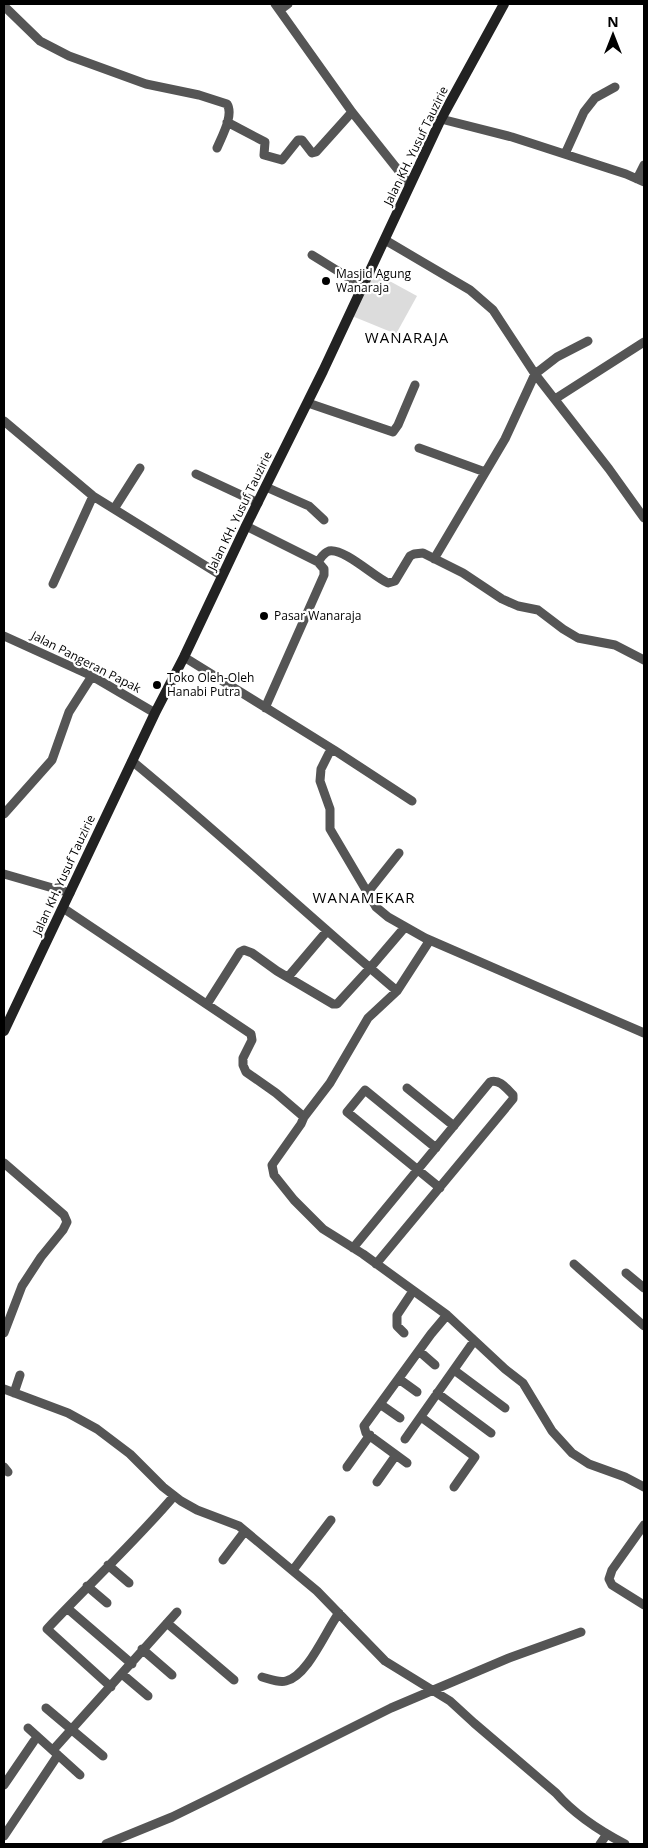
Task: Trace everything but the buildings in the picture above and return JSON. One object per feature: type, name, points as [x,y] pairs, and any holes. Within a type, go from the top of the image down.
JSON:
[{"type":"main road","name":"Jalan KH. Yusuf Tauzirie","points":[[4,1031],[155,713],[308,403],[441,119],[504,4]]},
{"type":"street","points":[[288,4],[278,7],[352,112],[410,185]]},
{"type":"street","points":[[4,6],[40,41],[69,56],[146,84],[199,95],[226,104],[229,108],[227,122],[218,148]]},
{"type":"street","points":[[565,154],[584,112],[595,98],[615,87]]},
{"type":"street","points":[[227,122],[266,142],[264,155],[282,160],[298,140],[302,140],[312,153],[316,152],[352,112]]},
{"type":"street","points":[[441,119],[512,137],[641,180],[644,165]]},
{"type":"street","points":[[385,240],[456,280],[482,299],[493,310],[535,374],[644,518]]},
{"type":"street","points":[[312,256],[362,286]]},
{"type":"street","points":[[434,559],[505,439],[535,374],[557,357],[588,341]]},
{"type":"street","points":[[555,399],[644,342]]},
{"type":"street","points":[[308,403],[393,432],[398,425],[414,385]]},
{"type":"street","points":[[4,421],[93,496],[222,576]]},
{"type":"street","points":[[419,448],[485,472]]},
{"type":"street","points":[[114,509],[140,468]]},
{"type":"street","points":[[196,474],[258,503]]},
{"type":"street","points":[[266,487],[309,506],[324,520]]},
{"type":"street","points":[[53,584],[93,496]]},
{"type":"street","points":[[246,526],[318,562],[324,570],[324,575],[265,708]]},
{"type":"street","points":[[318,562],[325,553],[336,551],[344,554],[384,581],[392,583],[396,581],[410,556],[422,553],[463,574],[502,599],[518,606],[538,610],[578,638],[614,645],[644,660]]},
{"type":"street","name":"Jalan Pangeran Papak","points":[[4,636],[92,676],[155,713]]},
{"type":"street","points":[[184,657],[412,801]]},
{"type":"street","points":[[4,814],[52,760],[69,712],[92,676]]},
{"type":"street","points":[[334,750],[329,753],[321,770],[320,781],[330,809],[330,830],[378,910],[388,918],[430,940],[644,1033]]},
{"type":"street","points":[[132,761],[204,821],[241,856],[397,991]]},
{"type":"street","points":[[368,892],[399,852]]},
{"type":"street","points":[[4,874],[70,894]]},
{"type":"street","points":[[63,908],[252,1036],[243,1062],[246,1072],[304,1116]]},
{"type":"street","points":[[207,1004],[240,952],[244,950],[336,1004],[370,968],[404,927]]},
{"type":"street","points":[[288,977],[327,931]]},
{"type":"street","points":[[430,940],[397,991],[368,1018],[330,1083],[304,1116],[301,1124],[273,1163],[272,1172],[294,1200],[323,1229],[447,1315],[523,1383],[552,1431],[572,1453],[589,1464],[625,1477],[644,1487]]},
{"type":"street","points":[[352,1248],[494,1080],[498,1081],[513,1094],[513,1099],[376,1264]]},
{"type":"street","points":[[407,1088],[454,1126]]},
{"type":"street","points":[[436,1148],[365,1090],[347,1112],[440,1188]]},
{"type":"street","points":[[4,1162],[64,1214],[67,1222],[22,1286],[4,1333]]},
{"type":"street","points":[[574,1264],[644,1326]]},
{"type":"street","points":[[626,1273],[644,1288]]},
{"type":"street","points":[[404,1333],[397,1326],[397,1315],[413,1291]]},
{"type":"street","points":[[407,1463],[366,1433],[364,1426],[447,1315]]},
{"type":"street","points":[[405,1439],[474,1341]]},
{"type":"street","points":[[419,1351],[435,1365]]},
{"type":"street","points":[[454,1370],[505,1408]]},
{"type":"street","points":[[14,1393],[20,1375]]},
{"type":"street","points":[[399,1379],[417,1392]]},
{"type":"street","points":[[4,1389],[68,1413],[98,1429],[130,1454],[174,1496],[197,1510],[239,1526],[246,1531],[293,1570],[339,1613],[385,1661],[450,1700],[474,1724],[556,1793],[567,1806],[625,1844]]},
{"type":"street","points":[[438,1393],[491,1433]]},
{"type":"street","points":[[380,1404],[400,1418]]},
{"type":"street","points":[[421,1417],[475,1457],[454,1487]]},
{"type":"street","points":[[347,1467],[370,1435]]},
{"type":"street","points":[[377,1482],[396,1455]]},
{"type":"street","points":[[111,1687],[47,1629],[87,1586],[143,1532],[174,1496]]},
{"type":"street","points":[[293,1570],[331,1520]]},
{"type":"street","points":[[644,1525],[612,1570],[609,1578],[612,1585],[644,1604]]},
{"type":"street","points":[[222,1560],[246,1531]]},
{"type":"street","points":[[108,1566],[129,1583]]},
{"type":"street","points":[[87,1586],[107,1603]]},
{"type":"street","points":[[67,1608],[132,1664]]},
{"type":"street","points":[[4,1836],[71,1730],[177,1612]]},
{"type":"street","points":[[262,1678],[283,1682],[297,1675],[310,1659],[339,1613]]},
{"type":"street","points":[[167,1623],[234,1680]]},
{"type":"street","points":[[106,1844],[179,1813],[345,1730],[434,1689],[509,1658],[581,1632]]},
{"type":"street","points":[[142,1649],[172,1675]]},
{"type":"street","points":[[122,1674],[148,1696]]},
{"type":"street","points":[[46,1708],[103,1756]]},
{"type":"street","points":[[28,1728],[80,1775]]},
{"type":"street","points":[[4,1785],[34,1741]]},
{"type":"street","points":[[4,1818],[12,1823]]},
{"type":"street","points":[[600,1844],[607,1834]]},
{"type":"shaded area","points":[[373,272],[417,296],[396,334],[352,316]]},
{"type":"place","name":"Masjid Agung Wanaraja","points":[[326,281]]},
{"type":"place","name":"Pasar Wanaraja","points":[[264,616]]},
{"type":"place","name":"Toko Oleh-Oleh Hanabi Putra","points":[[157,685]]},
{"type":"district","name":"WANARAJA","points":[[407,338]]},
{"type":"district","name":"WANAMEKAR","points":[[364,898]]}]
